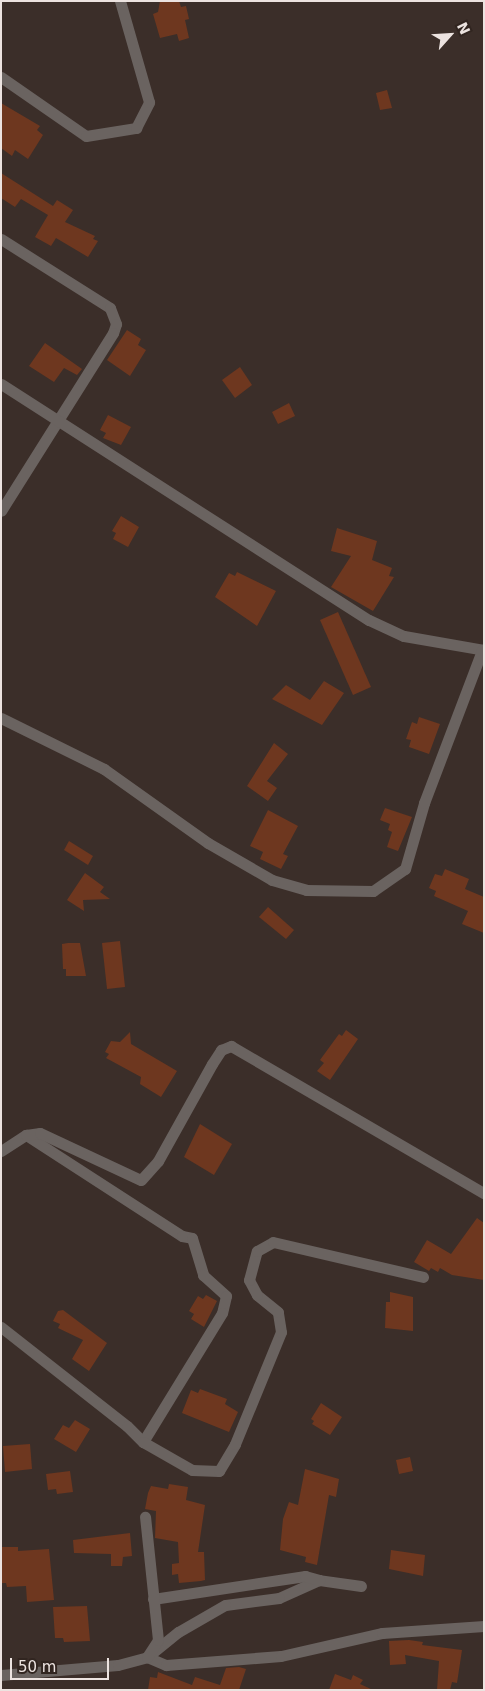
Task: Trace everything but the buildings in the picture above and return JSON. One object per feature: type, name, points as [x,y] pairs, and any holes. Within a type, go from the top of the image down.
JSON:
[{"type":"street","points":[[1,77],[86,136],[136,128],[148,102],[120,1]]},
{"type":"street","points":[[1,239],[110,308],[114,314],[114,333],[57,419],[1,511]]},
{"type":"street","points":[[1,384],[369,620],[404,636],[483,650],[424,803],[405,869],[373,892],[306,890],[272,880],[208,843],[104,769],[1,718]]},
{"type":"street","points":[[1,1151],[26,1135],[40,1133],[141,1180],[158,1161],[221,1050],[231,1046],[484,1193]]},
{"type":"street","points":[[26,1135],[182,1236],[192,1238],[203,1275],[226,1296],[222,1313],[143,1442]]},
{"type":"street","points":[[1,1327],[127,1426],[143,1442],[192,1470],[219,1471],[231,1451],[281,1332],[278,1312],[257,1295],[249,1280],[257,1251],[273,1242],[423,1277]]},
{"type":"street","points":[[145,1517],[158,1640],[147,1657]]},
{"type":"street","points":[[153,1599],[305,1576],[318,1580],[361,1586]]},
{"type":"street","points":[[1,1675],[118,1665],[147,1657],[178,1632],[225,1605],[279,1598],[318,1580]]},
{"type":"street","points":[[147,1657],[166,1665],[281,1656],[382,1633],[484,1626]]}]
